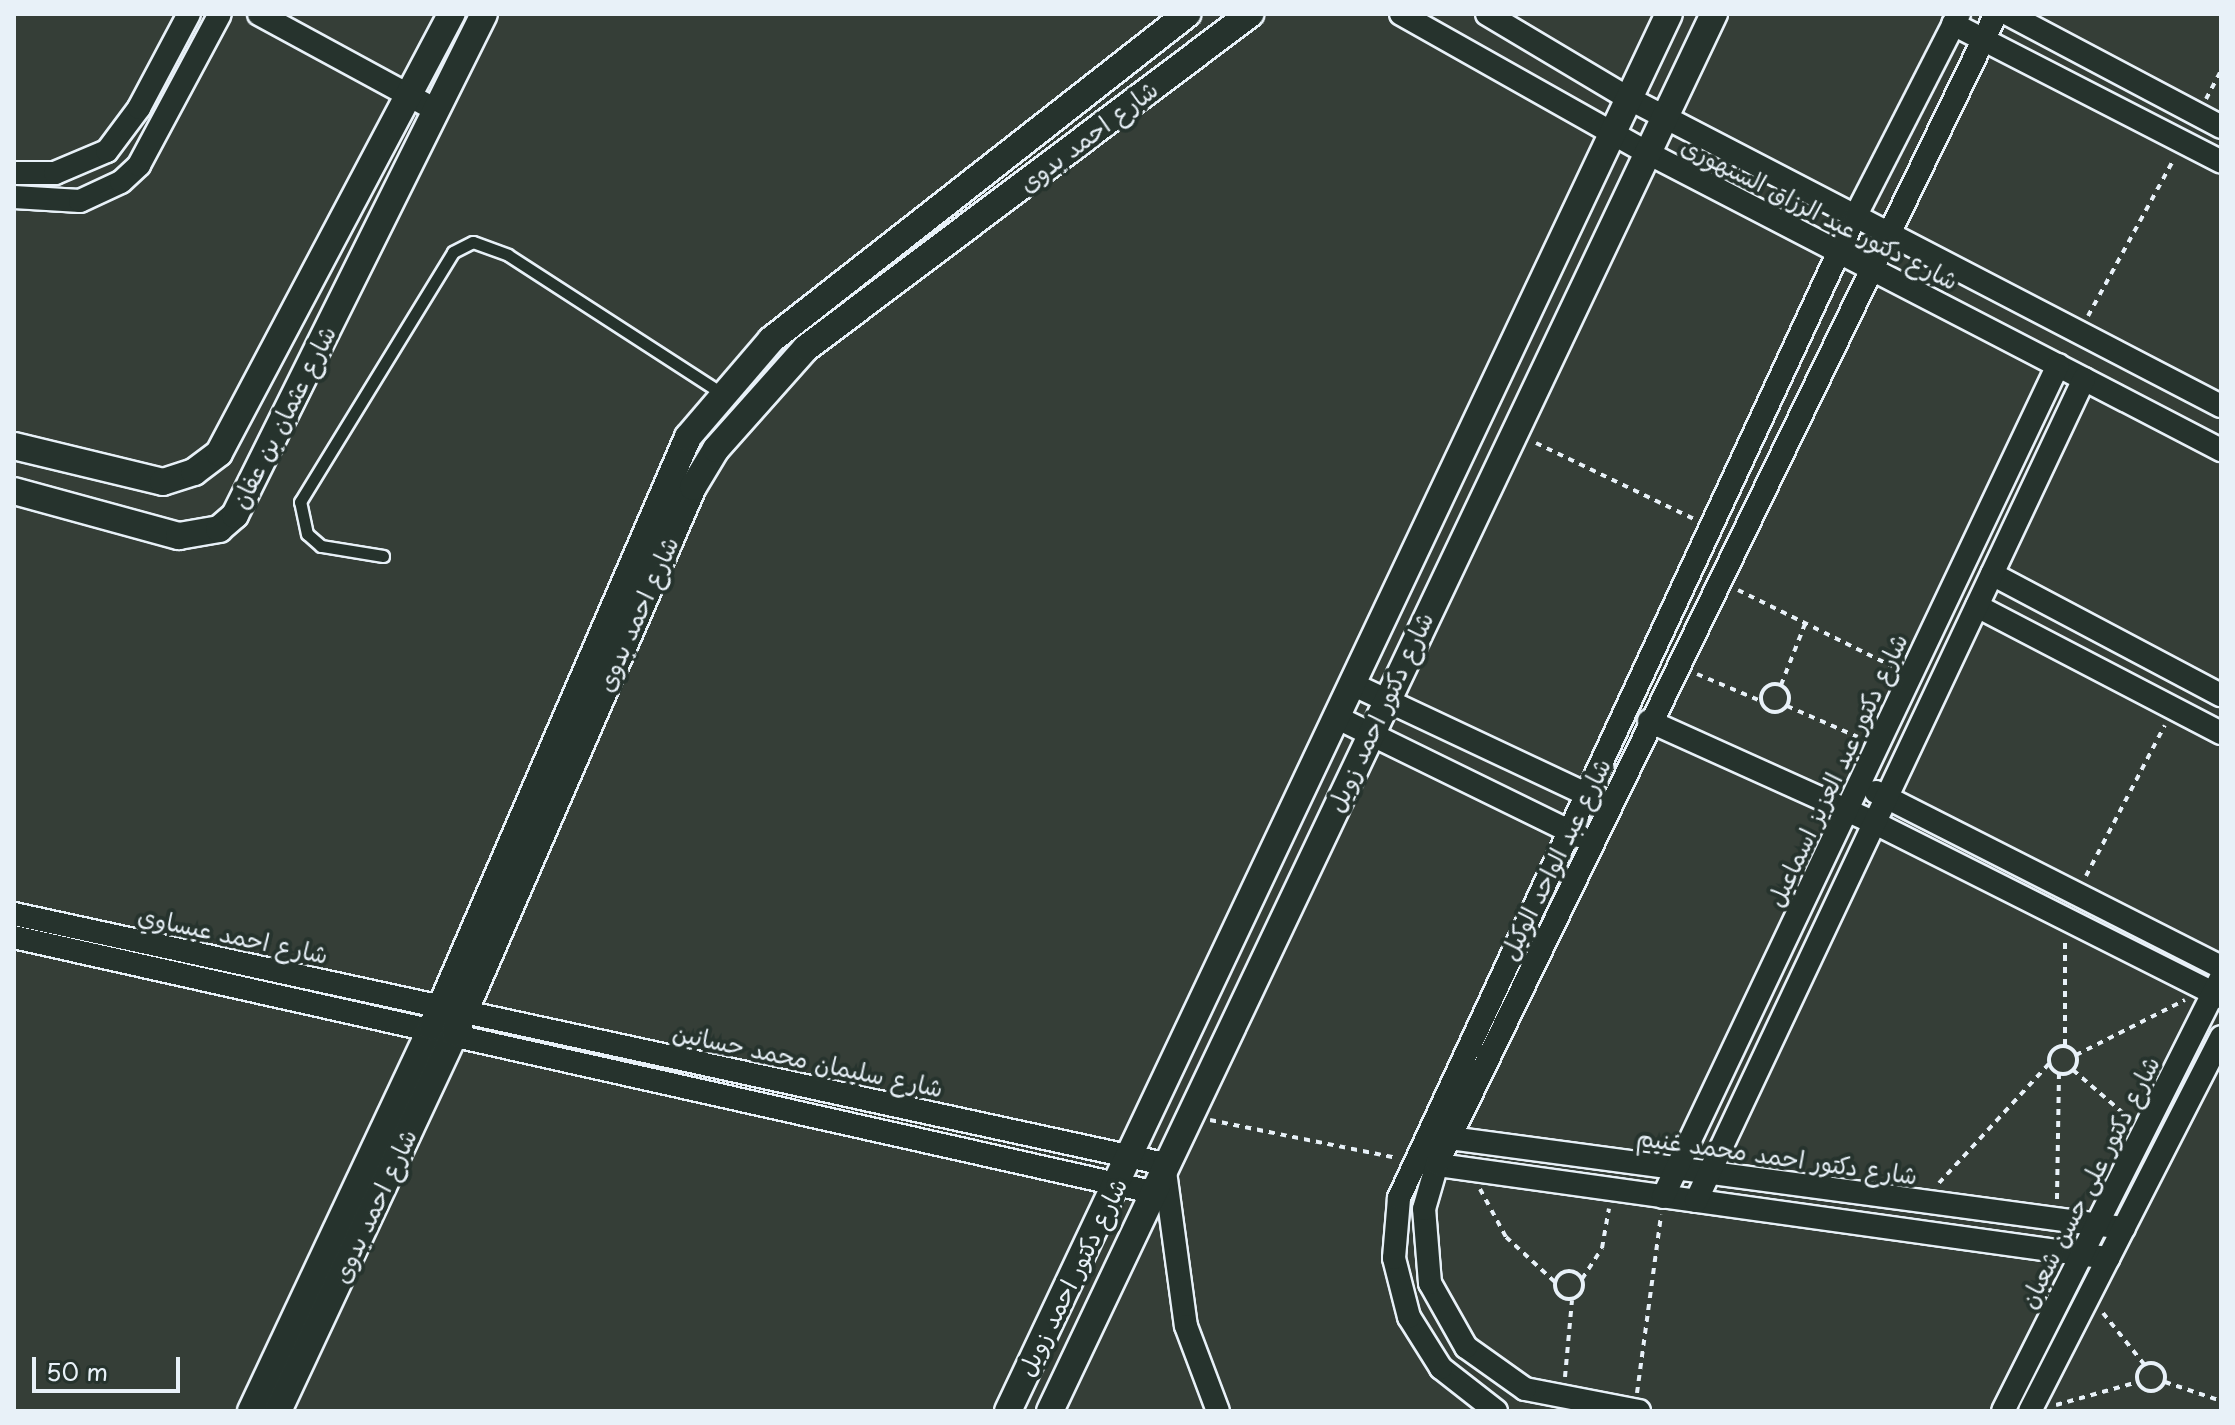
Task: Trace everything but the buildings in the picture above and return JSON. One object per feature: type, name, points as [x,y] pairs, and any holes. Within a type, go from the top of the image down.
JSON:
[{"type":"street","points":[[14,173],[55,173],[107,151],[139,108],[189,14]]},
{"type":"street","points":[[14,197],[80,201],[121,182],[139,165],[220,14]]},
{"type":"street","points":[[259,14],[436,110]]},
{"type":"street","name":"شارع عثمان بن عفان","points":[[14,446],[163,482],[194,472],[219,453],[451,14]]},
{"type":"street","name":"شارع عثمان بن عفان","points":[[14,491],[179,536],[219,529],[235,515],[484,14]]},
{"type":"street","name":"شارع احمد بدوى","points":[[251,1411],[448,1019],[666,477],[720,392],[771,340],[1187,14]]},
{"type":"street","name":"شارع احمد بدوى","points":[[278,1411],[448,1019],[693,487],[743,413],[806,348],[1250,14]]},
{"type":"street","name":"شارع دكتور عبد الرزاق السنهورى","points":[[1401,14],[1646,152],[2221,450]]},
{"type":"street","name":"شارع دكتور عبد الرزاق السنهورى","points":[[1487,14],[1628,98],[2221,406]]},
{"type":"street","name":"شارع دكتور احمد زويل","points":[[1008,1411],[1669,14]]},
{"type":"street","name":"شارع دكتور احمد زويل","points":[[1050,1411],[1164,1164],[1714,14]]},
{"type":"street","name":"شارع عبد الواحد الوكيل","points":[[1637,1411],[1563,1399],[1493,1371],[1444,1316],[1423,1246],[1437,1164],[1868,267],[1996,14]]},
{"type":"street","points":[[2008,14],[2221,127]]},
{"type":"street","points":[[1956,19],[1981,39],[2221,162]]},
{"type":"street","name":"شارع عبد الواحد الوكيل","points":[[1496,1411],[1441,1368],[1409,1317],[1394,1228],[1411,1161],[1856,215],[1956,19]]},
{"type":"street","name":"شارع دكتور عبد العزيز اسماعيل","points":[[1663,1197],[2058,365]]},
{"type":"street","points":[[1696,1201],[2084,379]]},
{"type":"street","points":[[1992,574],[2221,695]]},
{"type":"street","points":[[1977,606],[2221,733]]},
{"type":"street","points":[[1352,684],[1610,806]]},
{"type":"street","points":[[1336,717],[1592,842]]},
{"type":"street","points":[[1649,721],[1848,810],[2063,918],[2215,989]]},
{"type":"street","points":[[1860,786],[2078,892],[2221,967]]},
{"type":"street","name":"شارع احمد عيساوي","points":[[14,914],[448,1019]]},
{"type":"street","name":"شارع احمد عيساوي","points":[[14,937],[448,1019]]},
{"type":"street","name":"شارع دكتور على حسن شعبان","points":[[2003,1411],[2215,989]]},
{"type":"street","name":"شارع سليمان محمد حسانين","points":[[448,1019],[1164,1164]]},
{"type":"street","name":"شارع سليمان محمد حسانين","points":[[448,1019],[1152,1192]]},
{"type":"street","points":[[2032,1407],[2221,1037]]},
{"type":"street","name":"شارع دكتور احمد محمد غنيم","points":[[1424,1135],[2124,1228]]},
{"type":"street","points":[[1411,1161],[2108,1258]]},
{"type":"street","points":[[1164,1164],[1183,1312],[1218,1411]]},
{"type":"lane","points":[[383,556],[321,546],[307,534],[300,502],[453,252],[473,242],[508,255],[720,392]]},
{"type":"path","points":[[2198,115],[2221,71]]},
{"type":"path","points":[[2079,332],[2183,142]]},
{"type":"path","points":[[1513,432],[1710,527]]},
{"type":"path","points":[[1718,581],[1910,674]]},
{"type":"path","points":[[1787,706],[1781,685],[1805,623]]},
{"type":"path","points":[[1677,665],[1761,701],[1773,713],[1787,706]]},
{"type":"path","points":[[1761,701],[1766,687],[1781,685]]},
{"type":"path","points":[[1787,706],[1878,746]]},
{"type":"path","points":[[2078,892],[2174,709]]},
{"type":"path","points":[[2063,918],[2070,986],[2065,1045]]},
{"type":"path","points":[[2076,1055],[2215,989]]},
{"type":"path","points":[[2065,1045],[2076,1055]]},
{"type":"path","points":[[1920,1201],[2049,1064],[2054,1048],[2065,1045]]},
{"type":"path","points":[[2073,1070],[2076,1055]]},
{"type":"path","points":[[2049,1064],[2059,1074],[2054,1152],[2060,1220]]},
{"type":"path","points":[[2073,1070],[2144,1130]]},
{"type":"path","points":[[2059,1074],[2073,1070]]},
{"type":"path","points":[[1189,1115],[1411,1161]]},
{"type":"path","points":[[1475,1170],[1482,1198],[1506,1237],[1555,1282],[1561,1297],[1572,1300]]},
{"type":"path","points":[[1563,1399],[1572,1300],[1602,1248],[1612,1189]]},
{"type":"path","points":[[1637,1411],[1663,1197]]},
{"type":"path","points":[[1555,1282],[1567,1271],[1582,1279]]},
{"type":"path","points":[[2092,1290],[2144,1364],[2161,1366],[2165,1382]]},
{"type":"path","points":[[2138,1382],[2144,1364]]},
{"type":"path","points":[[2138,1382],[2151,1391],[2165,1382]]},
{"type":"path","points":[[2032,1407],[2075,1403],[2138,1382]]},
{"type":"path","points":[[2165,1382],[2221,1401]]}]
